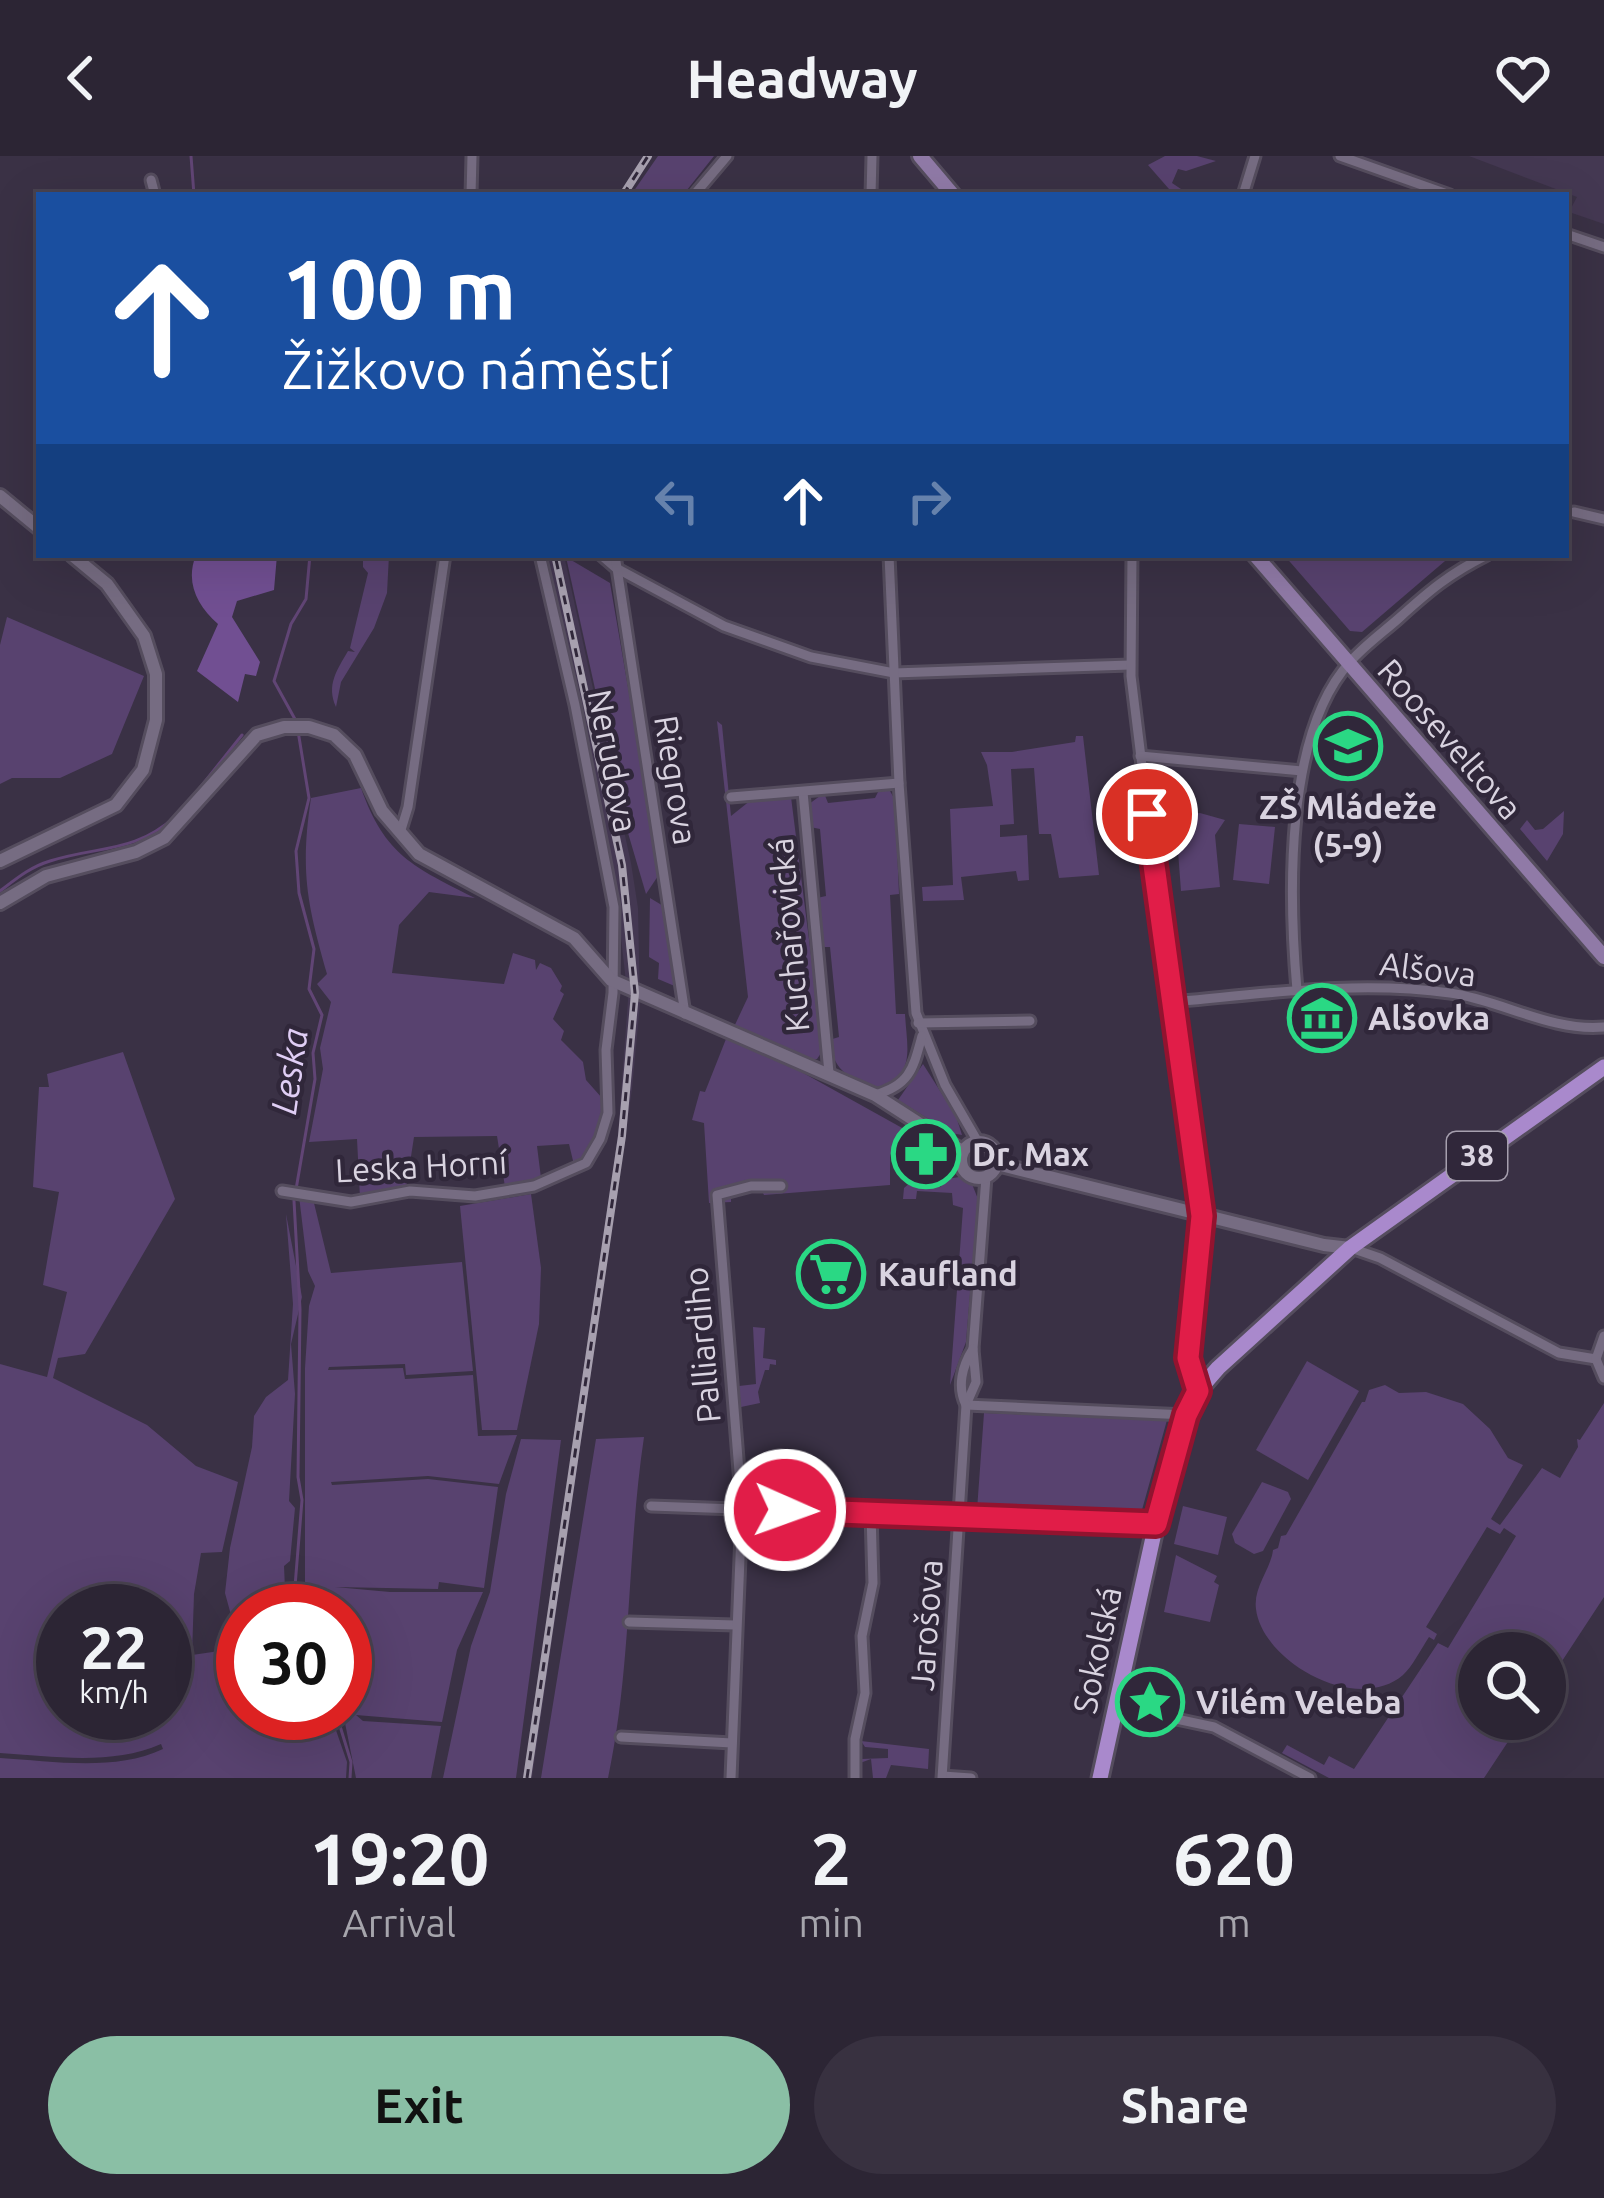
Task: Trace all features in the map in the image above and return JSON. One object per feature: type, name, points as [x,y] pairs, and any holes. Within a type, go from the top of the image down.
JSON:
[{"type":"main road","points":[[920,156],[950,192]]},
{"type":"main road","name":"Rooseveltova","points":[[1259,558],[1604,957]]},
{"type":"main road","name":"38","points":[[1350,1248],[1604,1066]]},
{"type":"main road","name":"Sokolská","points":[[1100,1778],[1156,1524],[1186,1415],[1218,1368],[1350,1248]]},
{"type":"street","points":[[471,192],[472,156]]},
{"type":"street","points":[[697,192],[727,156]]},
{"type":"street","points":[[1244,192],[1256,156]]},
{"type":"street","points":[[1340,156],[1442,192]]},
{"type":"street","points":[[871,192],[874,157]]},
{"type":"street","points":[[151,180],[154,192]]},
{"type":"street","points":[[1569,236],[1604,247]]},
{"type":"street","points":[[0,496],[36,526]]},
{"type":"street","points":[[1570,514],[1604,519]]},
{"type":"street","points":[[0,861],[116,805],[143,770],[157,720],[156,674],[144,636],[107,584],[76,558]]},
{"type":"street","points":[[400,833],[408,807],[445,558]]},
{"type":"street","name":"Nerudova","points":[[541,558],[614,907],[610,980]]},
{"type":"street","points":[[604,558],[724,626],[811,657],[894,673],[1130,665]]},
{"type":"street","name":"Riegrova","points":[[615,558],[686,1014]]},
{"type":"street","points":[[889,558],[898,783],[918,1023],[978,1142],[993,1148],[997,1164]]},
{"type":"street","points":[[1132,558],[1130,665],[1202,1216],[1188,1358],[1198,1391]]},
{"type":"street","points":[[1298,991],[1290,907],[1302,771],[1326,697],[1348,663],[1446,576],[1481,558]]},
{"type":"street","name":"Kuchařovická","points":[[0,903],[46,876],[136,852],[164,838],[257,735],[284,727],[309,728],[334,735],[355,755],[382,811],[418,854],[574,938],[610,980],[829,1073],[874,1095],[962,1151]]},
{"type":"street","points":[[1140,756],[1302,771]]},
{"type":"street","points":[[731,797],[898,783]]},
{"type":"street","name":"Kuchařovická","points":[[802,792],[829,1073]]},
{"type":"street","name":"Leska Horní","points":[[290,1193],[351,1202],[410,1191],[475,1196],[533,1186],[586,1163],[601,1139],[608,1113],[610,980]]},
{"type":"street","name":"Alšova","points":[[1171,1002],[1360,988],[1452,993],[1576,1027],[1604,1027]]},
{"type":"street","points":[[918,1023],[1030,1021]]},
{"type":"street","points":[[874,1095],[897,1089],[914,1067],[922,1036]]},
{"type":"street","points":[[978,1142],[962,1151],[966,1173],[986,1177],[997,1164]]},
{"type":"street","points":[[997,1164],[1350,1248],[1380,1258],[1559,1353],[1596,1359]]},
{"type":"street","name":"Jarošova","points":[[942,1777],[961,1515],[966,1405],[960,1393],[973,1349],[986,1177]]},
{"type":"street","name":"Palliardiho","points":[[730,1778],[742,1509],[717,1195],[751,1186],[781,1186]]},
{"type":"street","points":[[1604,1336],[1596,1359],[1604,1378]]},
{"type":"street","points":[[966,1405],[1186,1415]]},
{"type":"street","points":[[652,1506],[1156,1524]]},
{"type":"street","points":[[855,1778],[855,1739],[865,1693],[862,1636],[873,1583],[871,1513]]},
{"type":"street","points":[[629,1622],[735,1625]]},
{"type":"street","points":[[1115,1706],[1214,1727],[1310,1778]]},
{"type":"street","points":[[621,1737],[732,1743]]},
{"type":"street","points":[[942,1777],[971,1778]]},
{"type":"shaded area","points":[[658,156],[714,156],[685,192],[633,192]]},
{"type":"shaded area","points":[[1165,156],[1216,161],[1186,171],[1178,169],[1172,183],[1186,192],[1166,192],[1169,189],[1148,165]]},
{"type":"shaded area","points":[[1469,156],[1604,156],[1604,224],[1569,212],[1577,197]]},
{"type":"shaded area","points":[[195,558],[277,558],[274,590],[237,601],[232,617],[260,662],[256,676],[245,674],[238,702],[197,671],[218,624],[195,593]]},
{"type":"shaded area","points":[[363,558],[389,558],[387,593],[374,628],[341,682],[336,707],[334,678],[348,651],[355,652],[350,648],[368,573]]},
{"type":"shaded area","points":[[547,558],[565,558],[631,863],[638,908],[640,1004],[632,1089],[532,1778],[524,1778],[618,1135],[628,1000],[613,866]]},
{"type":"shaded area","points":[[566,558],[610,583],[660,873],[646,894],[623,816]]},
{"type":"shaded area","points":[[1287,558],[1448,558],[1362,632],[1350,631]]},
{"type":"shaded area","points":[[7,617],[144,676],[112,754],[60,778],[12,778],[0,784],[0,645]]},
{"type":"shaded area","points":[[717,721],[722,725],[731,816],[751,800],[791,797],[823,1050],[817,1059],[809,1060],[733,1029],[748,997]]},
{"type":"shaded area","points":[[1076,736],[1083,736],[1099,875],[1059,878],[1051,834],[1039,834],[1034,768],[1011,769],[1014,824],[1000,825],[1000,837],[1027,835],[1029,880],[1018,881],[1016,871],[961,877],[964,900],[923,901],[922,887],[953,885],[950,809],[993,806],[981,752],[1075,742]]},
{"type":"shaded area","points":[[361,788],[380,830],[404,857],[475,898],[429,892],[399,925],[392,973],[504,984],[513,953],[535,960],[536,970],[540,963],[551,968],[562,986],[564,994],[553,1019],[564,1031],[561,1040],[583,1062],[586,1080],[602,1098],[600,1140],[575,1169],[569,1144],[537,1146],[541,1178],[505,1187],[497,1136],[414,1137],[406,1189],[360,1198],[357,1139],[309,1142],[323,1069],[320,1048],[331,1002],[317,984],[327,974],[307,887],[311,798]]},
{"type":"shaded area","points":[[880,788],[890,791],[895,800],[899,894],[890,895],[896,1014],[905,1014],[907,1059],[899,1076],[879,1090],[845,1073],[835,1061],[829,1040],[839,1037],[830,947],[821,947],[817,898],[826,896],[820,829],[810,827],[809,804],[824,793],[828,803],[875,798]]},
{"type":"shaded area","points":[[1564,811],[1563,834],[1547,861],[1520,829],[1527,820],[1535,830],[1543,829]]},
{"type":"shaded area","points":[[1200,813],[1225,820],[1215,835],[1220,887],[1181,891],[1177,838],[1187,837],[1171,837],[1168,817]]},
{"type":"shaded area","points":[[1239,824],[1275,827],[1269,884],[1233,880]]},
{"type":"shaded area","points":[[650,898],[665,907],[677,987],[658,979],[659,963],[649,957]]},
{"type":"shaded area","points":[[726,1039],[789,1065],[904,1129],[890,1155],[890,1185],[764,1195],[762,1191],[731,1193],[731,1202],[709,1203],[704,1123],[692,1120],[700,1091],[705,1092]]},
{"type":"shaded area","points":[[123,1052],[175,1199],[85,1354],[58,1358],[53,1378],[147,1425],[196,1466],[238,1482],[222,1552],[201,1553],[194,1594],[192,1655],[216,1652],[216,1740],[339,1740],[347,1762],[346,1778],[0,1778],[0,1758],[104,1763],[163,1749],[161,1744],[122,1755],[81,1758],[0,1753],[0,1364],[47,1377],[67,1292],[43,1285],[59,1192],[33,1187],[39,1087],[49,1087],[47,1074]]},
{"type":"shaded area","points":[[923,1064],[956,1116],[962,1135],[898,1100]]},
{"type":"shaded area","points":[[959,1177],[972,1184],[978,1199],[966,1342],[950,1385],[963,1208],[953,1205],[952,1193],[917,1191],[916,1199],[903,1199],[904,1188],[911,1182],[923,1181],[925,1188],[941,1187],[942,1180]]},
{"type":"shaded area","points":[[531,1194],[541,1268],[539,1324],[517,1430],[482,1430],[460,1206]]},
{"type":"shaded area","points":[[299,1196],[313,1199],[331,1273],[462,1262],[473,1371],[406,1375],[405,1364],[328,1370],[403,1368],[405,1379],[473,1375],[478,1436],[517,1435],[499,1484],[428,1476],[331,1482],[428,1479],[498,1487],[484,1588],[439,1582],[438,1589],[305,1584],[305,1368],[315,1286],[308,1271]]},
{"type":"shaded area","points":[[286,1214],[302,1297],[291,1344],[295,1394],[289,1501],[295,1508],[290,1561],[284,1566],[285,1584],[226,1584],[254,1416],[266,1397],[288,1380],[293,1304]]},
{"type":"shaded area","points":[[753,1327],[765,1328],[763,1358],[776,1360],[776,1365],[765,1370],[758,1392],[760,1403],[741,1407],[739,1386],[756,1384]]},
{"type":"shaded area","points":[[1307,1361],[1359,1391],[1308,1480],[1256,1450]]},
{"type":"shaded area","points":[[1385,1385],[1399,1393],[1426,1392],[1463,1404],[1490,1429],[1508,1458],[1523,1465],[1491,1519],[1500,1525],[1542,1468],[1560,1478],[1578,1447],[1577,1439],[1604,1403],[1604,1597],[1566,1655],[1566,1632],[1458,1632],[1458,1740],[1509,1740],[1484,1778],[1329,1778],[1282,1753],[1287,1745],[1324,1765],[1329,1756],[1354,1769],[1438,1643],[1448,1648],[1516,1536],[1504,1528],[1500,1534],[1487,1527],[1426,1627],[1437,1634],[1434,1640],[1429,1637],[1406,1672],[1383,1686],[1337,1685],[1314,1676],[1275,1647],[1256,1609],[1273,1550],[1369,1390]]},
{"type":"shaded area","points":[[984,1413],[1167,1420],[1140,1517],[1108,1516],[1105,1508],[977,1510]]},
{"type":"shaded area","points":[[644,1437],[621,1693],[608,1778],[541,1778],[596,1439]]},
{"type":"shaded area","points":[[521,1439],[561,1440],[516,1778],[443,1778],[471,1646],[490,1592],[506,1494]]},
{"type":"shaded area","points":[[747,1469],[793,1472],[793,1482],[784,1483],[783,1501],[750,1499]]},
{"type":"shaded area","points":[[1262,1482],[1288,1492],[1291,1499],[1263,1551],[1254,1554],[1235,1543],[1232,1534]]},
{"type":"shaded area","points":[[1183,1506],[1227,1517],[1218,1555],[1174,1544]]},
{"type":"shaded area","points":[[1176,1555],[1217,1576],[1210,1622],[1164,1612]]},
{"type":"shaded area","points":[[372,1590],[483,1592],[457,1650],[442,1722],[372,1716]]},
{"type":"shaded area","points":[[372,1722],[441,1726],[431,1778],[356,1778],[348,1740],[372,1740]]},
{"type":"shaded area","points":[[861,1741],[929,1749],[928,1769],[891,1765],[886,1778],[873,1778],[871,1759],[860,1763],[861,1759],[888,1758],[888,1749],[865,1747]]},
{"type":"waterway","name":"Leska","points":[[191,156],[194,192]]},
{"type":"waterway","name":"Leska","points":[[296,721],[274,681],[291,624],[306,599],[310,558]]},
{"type":"waterway","name":"Leska","points":[[295,1584],[302,1500],[294,1201],[322,1015],[309,989],[314,949],[299,893],[296,851],[309,798],[298,731]]},
{"type":"waterway","points":[[187,804],[242,735]]},
{"type":"waterway","points":[[0,891],[43,864],[131,843],[176,816]]},
{"type":"waterway","name":"Leska","points":[[344,1740],[350,1778]]},
{"type":"railway","points":[[625,192],[648,156]]},
{"type":"railway","points":[[527,1778],[622,1136],[635,993],[622,865],[556,558]]},
{"type":"place","name":"ZŠ Mládeže (5-9)","points":[[1348,746]]},
{"type":"place","name":"Alšovka","points":[[1322,1018]]},
{"type":"place","name":"Dr. Max","points":[[926,1154]]},
{"type":"place","name":"Kaufland","points":[[831,1274]]},
{"type":"place","name":"Vilém Veleba","points":[[1150,1702]]},
{"type":"route","points":[[785,1510],[1156,1524],[1186,1415],[1198,1391],[1188,1358],[1202,1216],[1147,814]]}]
